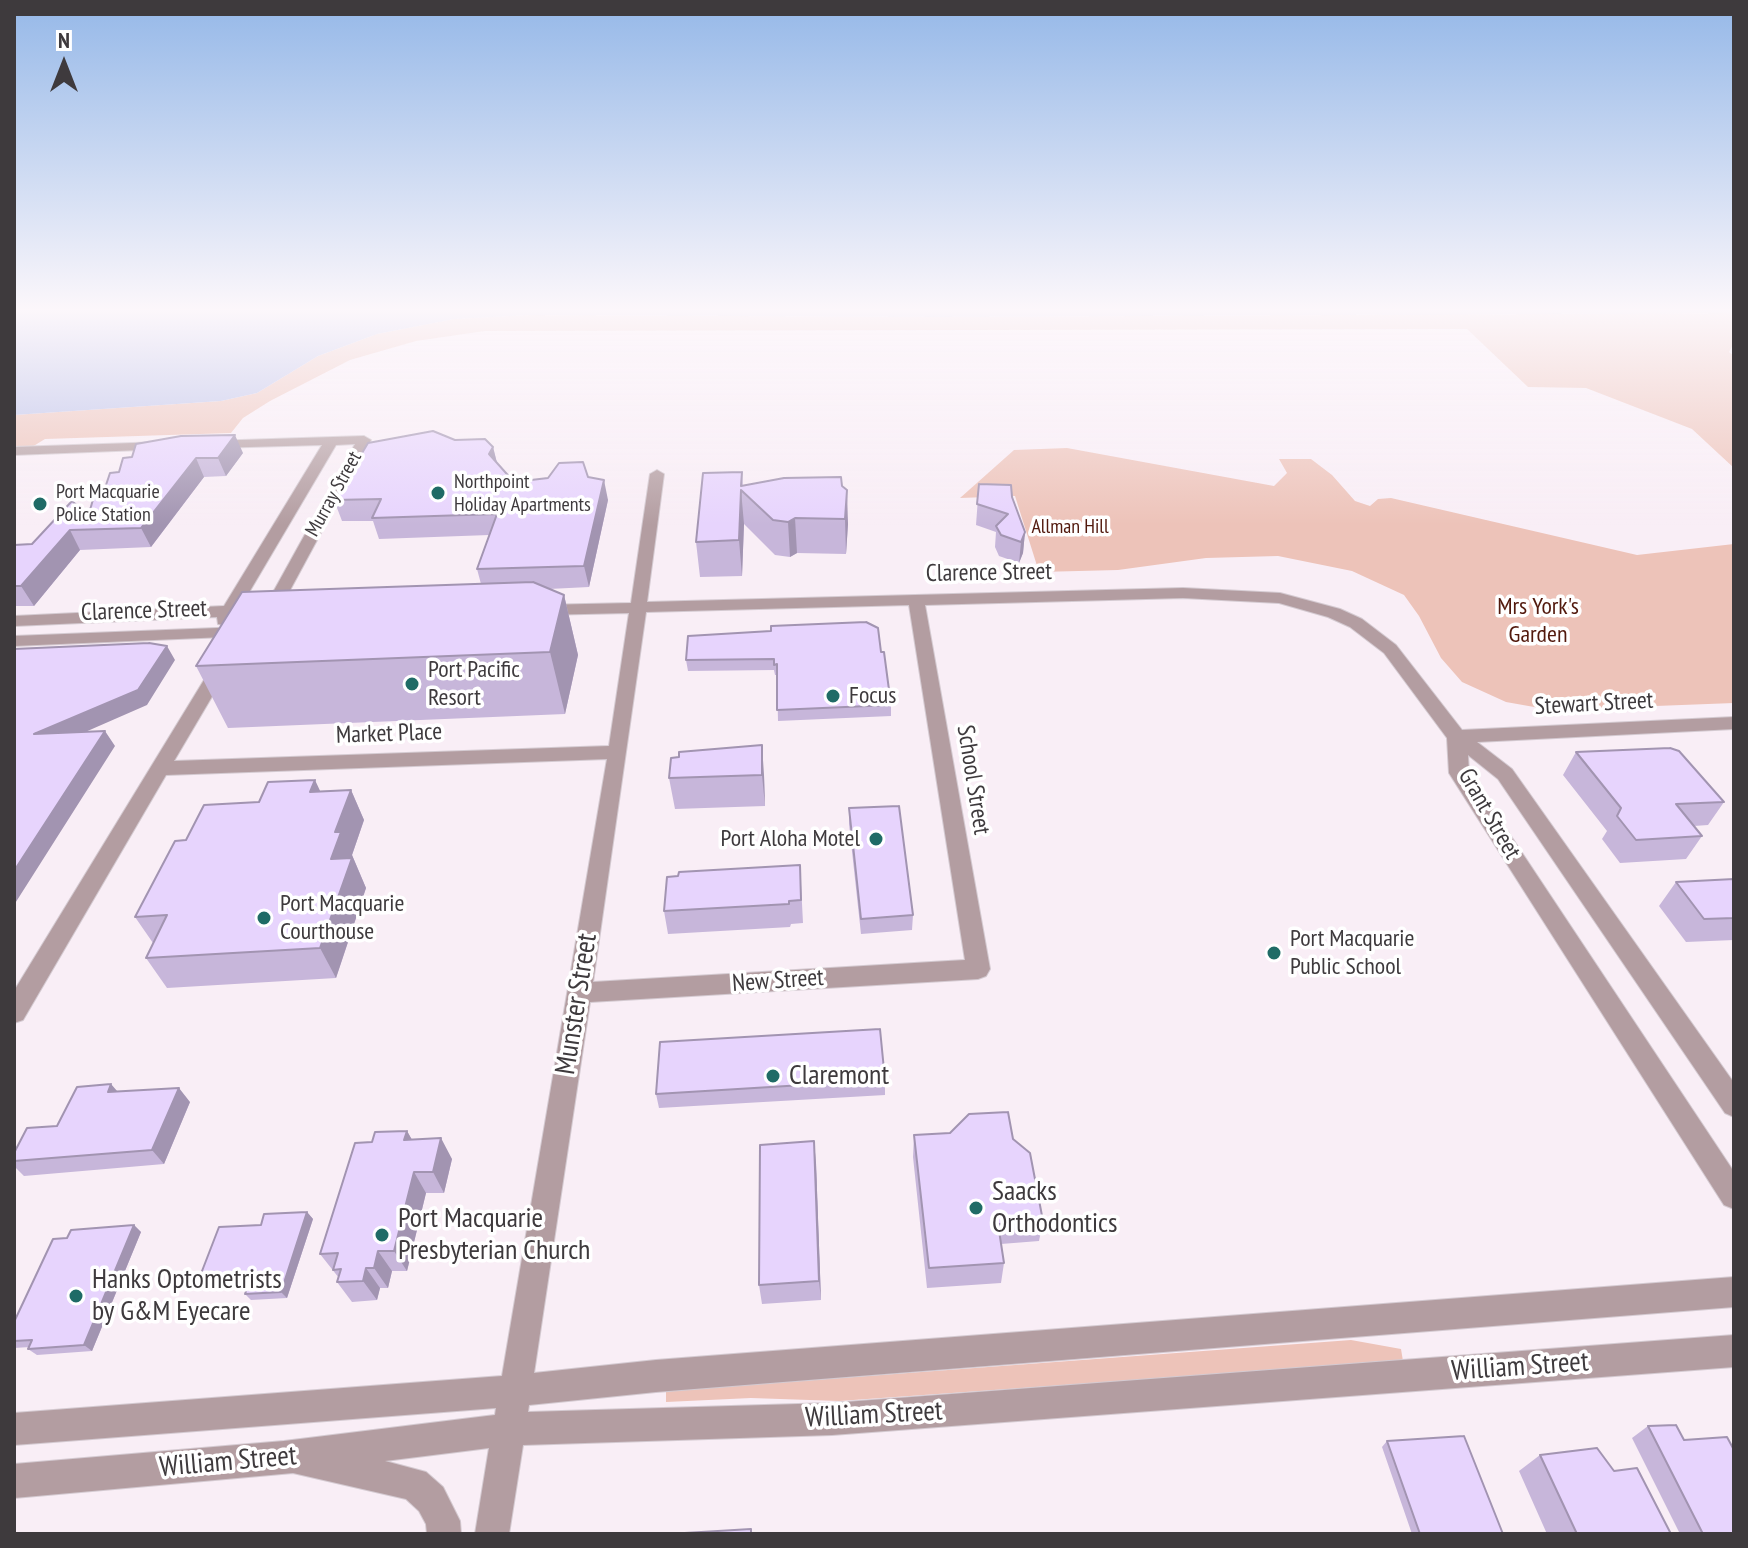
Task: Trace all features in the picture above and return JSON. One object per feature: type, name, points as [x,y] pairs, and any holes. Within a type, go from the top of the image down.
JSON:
[{"type":"street","name":"Murray Street","points":[[14,1013],[221,665],[265,631],[271,610],[364,440],[331,441],[217,633]]},
{"type":"street","points":[[205,444],[331,441]]},
{"type":"street","points":[[15,452],[179,445]]},
{"type":"street","name":"Munster Street","points":[[492,1534],[618,752],[657,474]]},
{"type":"street","name":"Clarence Street","points":[[526,611],[916,599],[1228,594],[1280,598],[1309,604],[1356,623],[1390,649],[1457,737]]},
{"type":"street","name":"School Street","points":[[916,599],[978,969]]},
{"type":"street","name":"Clarence Street","points":[[14,621],[296,608]]},
{"type":"street","name":"Clarence Street","points":[[14,641],[265,631]]},
{"type":"street","points":[[217,633],[221,665]]},
{"type":"street","name":"Stewart Street","points":[[1457,737],[1734,723]]},
{"type":"street","name":"Grant Street","points":[[1457,737],[1505,774],[1734,1105]]},
{"type":"street","name":"Grant Street","points":[[1457,737],[1459,773],[1734,1196]]},
{"type":"street","name":"Market Place","points":[[162,768],[618,752]]},
{"type":"street","name":"New Street","points":[[579,993],[978,969]]},
{"type":"street","name":"William Street","points":[[14,1429],[1734,1292]]},
{"type":"street","name":"William Street","points":[[14,1481],[284,1458],[509,1429],[654,1422],[832,1419],[1734,1351]]},
{"type":"street","points":[[284,1458],[387,1476],[414,1484],[431,1499],[443,1521],[444,1534]]},
{"type":"green space","points":[[278,380],[311,380],[243,418],[231,433],[45,439],[32,447],[14,447],[14,415],[221,401],[257,393]]},
{"type":"green space","points":[[1521,380],[1734,380],[1734,468],[1692,429],[1586,388],[1528,387]]},
{"type":"green space","name":"Mrs York's Garden","points":[[1067,448],[1274,486],[1287,473],[1279,459],[1311,459],[1332,475],[1355,501],[1370,506],[1378,499],[1391,498],[1637,555],[1734,544],[1734,703],[1551,710],[1506,702],[1462,682],[1441,658],[1404,595],[1352,571],[1278,556],[1206,558],[1118,570],[1039,572],[1015,496],[960,498],[1014,450]]},
{"type":"green space","points":[[1351,1340],[1401,1349],[1403,1361],[839,1401],[751,1398],[666,1402],[666,1391]]},
{"type":"water","points":[[14,380],[278,380],[257,393],[221,401],[14,415]]},
{"type":"building","points":[[433,431],[455,440],[485,439],[493,447],[489,454],[514,482],[548,478],[559,463],[583,462],[588,477],[604,480],[584,566],[477,569],[497,514],[372,518],[381,499],[334,500],[368,443]]},
{"type":"building","points":[[235,435],[218,458],[196,458],[141,528],[70,530],[21,586],[14,586],[14,545],[32,544],[72,501],[83,511],[90,510],[96,489],[105,488],[110,473],[119,472],[123,458],[132,457],[136,444],[181,436]]},
{"type":"building","points":[[742,472],[741,486],[784,478],[841,477],[842,486],[847,490],[845,519],[773,520],[741,490],[739,540],[696,542],[703,473]]},
{"type":"building","points":[[979,484],[1011,485],[1012,497],[1025,532],[1021,542],[1001,535],[996,526],[1008,514],[977,504]]},
{"type":"building","points":[[533,582],[564,595],[550,652],[196,666],[242,592]]},
{"type":"building","name":"Focus","points":[[866,622],[878,628],[891,705],[777,710],[777,664],[774,665],[774,659],[686,660],[688,636],[771,631],[771,626]]},
{"type":"building","points":[[149,643],[167,646],[138,690],[34,734],[105,731],[14,871],[14,649]]},
{"type":"building","points":[[762,745],[762,775],[669,778],[671,758],[679,757],[679,752]]},
{"type":"building","points":[[1670,748],[1679,751],[1724,802],[1676,804],[1702,836],[1636,840],[1617,816],[1621,808],[1576,752]]},
{"type":"building","name":"Port Macquarie Courthouse","points":[[315,780],[310,792],[351,790],[335,832],[341,832],[331,859],[352,858],[320,948],[146,958],[167,915],[135,917],[175,841],[186,840],[204,805],[259,802],[268,782]]},
{"type":"building","points":[[899,806],[913,915],[861,919],[849,808]]},
{"type":"building","points":[[800,865],[801,900],[789,901],[789,904],[664,911],[667,877],[678,876],[679,872]]},
{"type":"building","points":[[1734,879],[1734,918],[1704,919],[1676,882]]},
{"type":"building","name":"Claremont","points":[[880,1029],[885,1080],[656,1094],[660,1042]]},
{"type":"building","points":[[111,1084],[108,1092],[179,1088],[152,1150],[14,1161],[14,1153],[27,1128],[57,1126],[77,1087]]},
{"type":"building","name":"Saacks Orthodontics","points":[[1008,1112],[1013,1139],[1030,1153],[1043,1221],[998,1224],[1004,1263],[929,1268],[914,1135],[950,1133],[969,1114]]},
{"type":"building","name":"Port Macquarie Presbyterian Church","points":[[407,1131],[404,1140],[441,1138],[433,1172],[414,1172],[394,1251],[378,1251],[374,1268],[366,1268],[363,1281],[337,1282],[341,1269],[333,1270],[338,1253],[320,1254],[355,1143],[372,1142],[375,1132]]},
{"type":"building","points":[[814,1141],[819,1281],[759,1285],[760,1145]]},
{"type":"building","points":[[307,1212],[281,1292],[245,1294],[250,1280],[197,1284],[219,1227],[261,1225],[264,1214]]},
{"type":"building","name":"Hanks Optometrists by G&M Eyecare","points":[[134,1225],[84,1345],[28,1349],[32,1340],[14,1341],[14,1322],[53,1239],[67,1238],[71,1230]]},
{"type":"building","points":[[1676,1425],[1684,1440],[1727,1437],[1734,1450],[1734,1534],[1703,1534],[1648,1426]]},
{"type":"building","points":[[1464,1436],[1503,1534],[1420,1534],[1387,1441]]},
{"type":"building","points":[[1597,1448],[1614,1471],[1637,1468],[1671,1534],[1577,1534],[1540,1455]]},
{"type":"building","points":[[751,1529],[751,1534],[668,1534]]},
{"type":"place","name":"Northpoint Holiday Apartments","points":[[438,493]]},
{"type":"place","name":"Port Macquarie Police Station","points":[[40,504]]},
{"type":"place","name":"Port Pacific Resort","points":[[412,684]]},
{"type":"place","name":"Focus","points":[[833,696]]},
{"type":"place","name":"Port Aloha Motel","points":[[876,839]]},
{"type":"place","name":"Port Macquarie Courthouse","points":[[264,918]]},
{"type":"place","name":"Port Macquarie Public School","points":[[1274,953]]},
{"type":"place","name":"Claremont","points":[[773,1076]]},
{"type":"place","name":"Saacks Orthodontics","points":[[976,1208]]},
{"type":"place","name":"Port Macquarie Presbyterian Church","points":[[382,1235]]},
{"type":"place","name":"Hanks Optometrists by G&M Eyecare","points":[[76,1296]]},
{"type":"park label","name":"Allman Hill","points":[[1070,527]]}]
